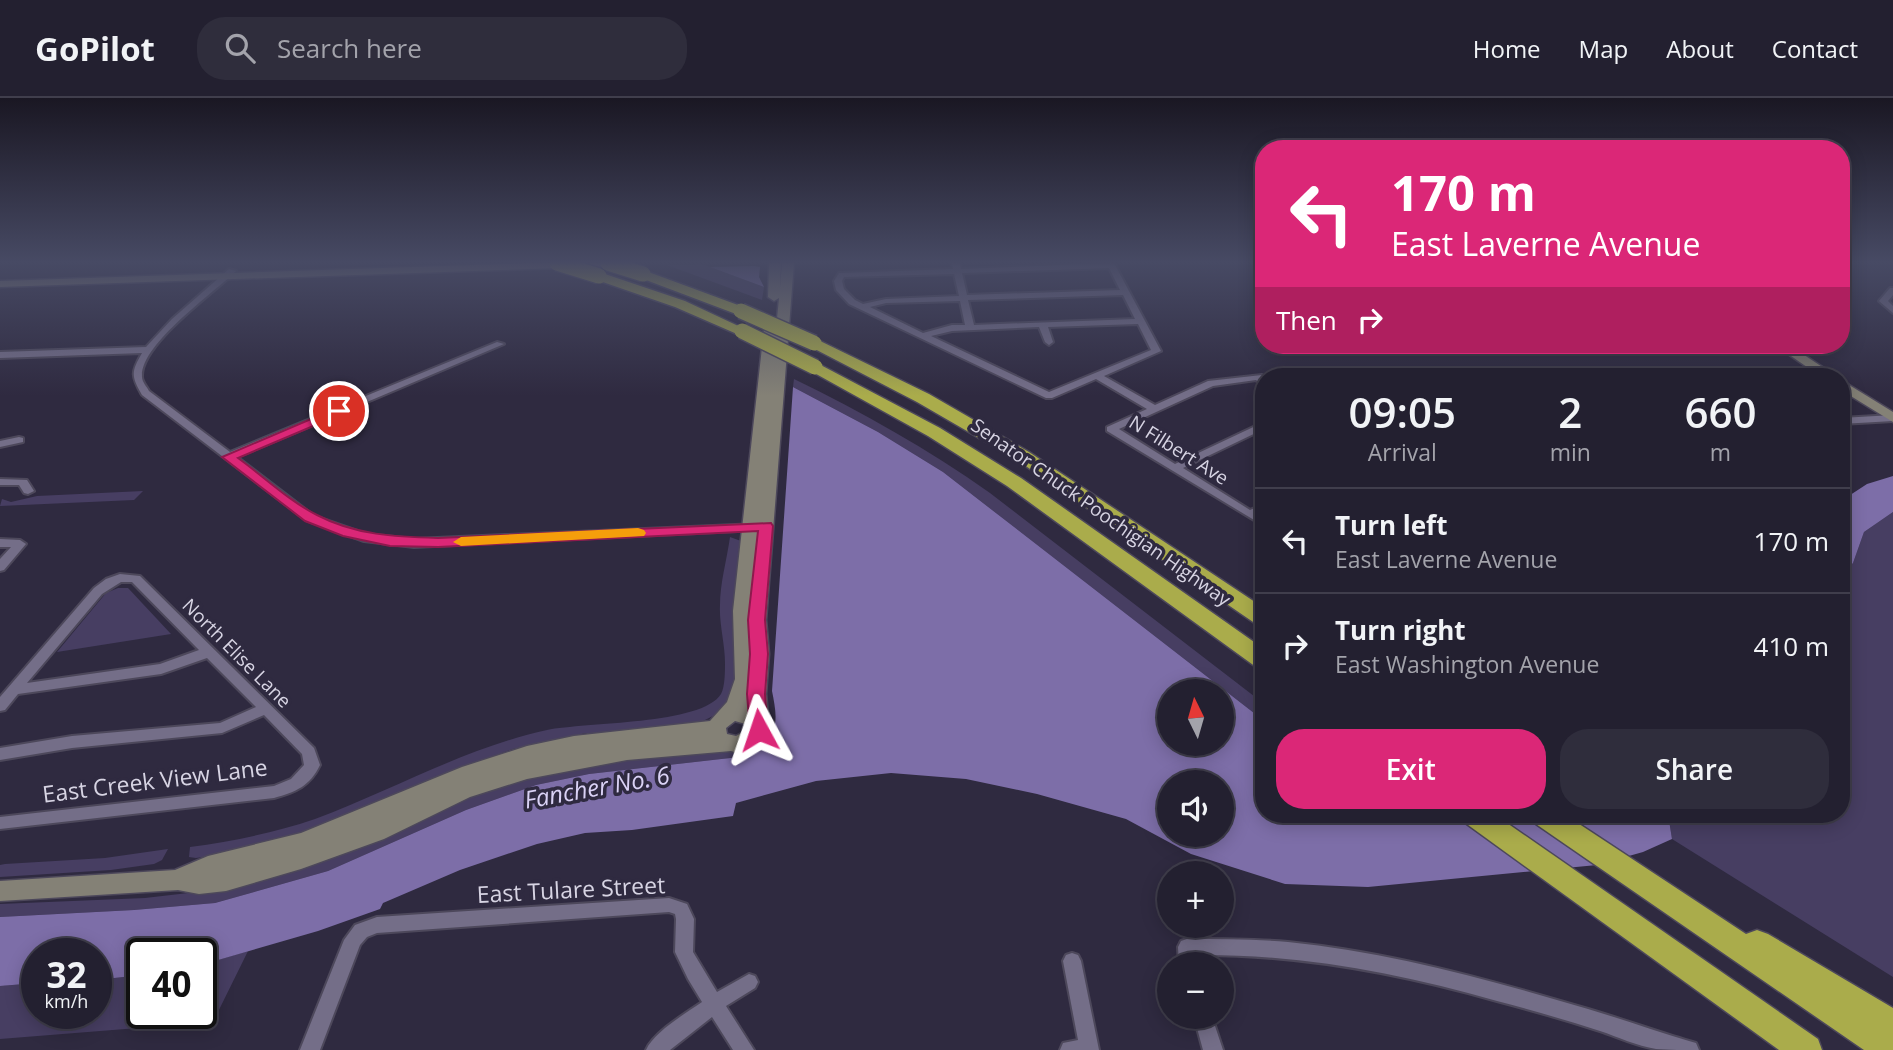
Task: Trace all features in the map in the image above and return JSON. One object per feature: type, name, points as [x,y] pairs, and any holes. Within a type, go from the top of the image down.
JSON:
[{"type":"highway","name":"Senator Chuck Poochigian Highway","points":[[688,307],[815,367],[934,432],[1014,482],[1255,655]]},
{"type":"highway","name":"Senator Chuck Poochigian Highway","points":[[732,307],[814,343],[923,398],[1023,456],[1255,614]]},
{"type":"highway","points":[[1487,823],[1806,1050]]},
{"type":"highway","points":[[1556,823],[1892,1050]]},
{"type":"highway","points":[[1638,880],[1691,901],[1893,1026]]},
{"type":"street","points":[[193,307],[147,350],[142,358],[137,377],[145,393],[310,518],[348,533],[390,542],[451,542],[758,527]]},
{"type":"street","points":[[725,729],[738,745],[751,740],[759,730],[756,694],[759,654],[758,527],[774,307]]},
{"type":"street","points":[[725,729],[744,684],[746,656],[742,611],[758,527],[783,307]]},
{"type":"street","points":[[863,307],[1049,396],[1156,351],[1133,307]]},
{"type":"street","points":[[965,307],[970,327]]},
{"type":"street","points":[[925,335],[941,329],[970,327],[1140,321]]},
{"type":"street","points":[[1043,325],[1049,342]]},
{"type":"street","points":[[229,457],[500,344]]},
{"type":"street","points":[[0,355],[147,350]]},
{"type":"street","points":[[1795,354],[1817,368]]},
{"type":"street","points":[[1097,376],[1153,408]]},
{"type":"street","points":[[1111,429],[1211,383],[1255,381]]},
{"type":"street","points":[[1850,390],[1893,418]]},
{"type":"street","points":[[1850,420],[1893,418]]},
{"type":"street","name":"N Filbert Ave","points":[[1111,429],[1255,517]]},
{"type":"street","points":[[1175,468],[1255,429]]},
{"type":"street","points":[[0,444],[19,440]]},
{"type":"street","points":[[0,482],[23,482],[28,491]]},
{"type":"street","points":[[1250,514],[1255,512]]},
{"type":"street","points":[[0,542],[20,544],[0,567]]},
{"type":"street","name":"North Elise Lane","points":[[13,690],[98,591],[117,578],[136,579],[309,752],[312,765],[310,772]]},
{"type":"street","points":[[0,706],[13,690],[161,668],[209,652]]},
{"type":"street","points":[[0,754],[82,741],[222,728],[265,709]]},
{"type":"street","points":[[0,891],[178,880],[189,885],[218,881],[304,859],[376,832],[462,791],[538,767],[617,754],[725,729],[748,714],[757,719]]},
{"type":"street","name":"East Creek View Lane","points":[[0,823],[257,795],[295,786],[310,772]]},
{"type":"street","name":"East Tulare Street","points":[[361,931],[377,925],[668,905],[681,909],[685,919],[684,952],[694,974],[715,1003]]},
{"type":"street","points":[[310,1050],[353,940],[361,931]]},
{"type":"street","points":[[1187,952],[1187,947],[1226,945],[1289,948],[1486,989],[1689,1050]]},
{"type":"street","points":[[1072,961],[1082,1049]]},
{"type":"street","points":[[656,1050],[715,1003],[749,982]]},
{"type":"street","points":[[715,1003],[744,1050]]},
{"type":"street","points":[[1207,1029],[1213,1050]]},
{"type":"shaded area","points":[[794,379],[894,432],[990,493],[1232,679],[1210,679],[943,472],[878,432],[793,387]]},
{"type":"shaded area","points":[[143,491],[134,500],[0,506],[2,499],[11,502],[37,496]]},
{"type":"shaded area","points":[[1893,512],[1893,977],[1672,839],[1669,823],[1850,823],[1850,566],[1864,532]]},
{"type":"shaded area","points":[[730,537],[741,541],[733,614],[737,638],[735,691],[722,709],[713,716],[697,724],[606,734],[586,733],[513,749],[310,831],[228,853],[189,857],[190,847],[253,836],[315,819],[458,758],[517,738],[565,727],[668,717],[710,704],[721,694],[724,683],[725,656],[720,597]]},
{"type":"shaded area","points":[[118,588],[128,588],[171,634],[57,652],[106,593]]},
{"type":"shaded area","points":[[1234,681],[1255,697],[1255,714],[1234,698]]},
{"type":"shaded area","points":[[698,752],[742,752],[739,757],[589,774],[536,785],[466,810],[328,871],[215,903],[0,917],[0,904],[145,898],[214,890],[539,773],[602,762]]},
{"type":"shaded area","points":[[168,849],[162,860],[154,864],[111,870],[0,877],[0,865],[5,864],[105,858]]},
{"type":"shaded area","points":[[248,951],[217,1014],[217,960]]},
{"type":"shaded area","points":[[126,977],[126,1029],[0,1039],[0,986],[21,984],[21,1029],[112,1029],[112,978]]},
{"type":"water","name":"Fancher No. 6","points":[[793,387],[878,432],[943,472],[1210,679],[1157,679],[1157,756],[1234,756],[1234,698],[1255,714],[1255,823],[1669,823],[1672,839],[1643,852],[1597,865],[1368,887],[1285,884],[1234,868],[1234,861],[1213,861],[1178,847],[1234,847],[1234,770],[1157,770],[1157,836],[1126,819],[1037,794],[966,779],[891,773],[816,781],[736,803],[733,816],[632,830],[585,833],[537,844],[460,870],[383,903],[380,909],[318,931],[217,960],[217,938],[126,938],[126,977],[112,978],[112,938],[21,938],[21,984],[0,986],[0,917],[215,903],[328,871],[466,810],[536,785],[589,774],[739,757],[744,751],[768,738],[773,732],[776,717],[772,691]]},
{"type":"water","points":[[1893,476],[1893,512],[1864,532],[1850,566],[1850,495],[1867,484]]},
{"type":"slow traffic","points":[[461,542],[638,533]]},
{"type":"route","points":[[339,411],[229,457],[310,518],[348,533],[390,542],[438,543],[766,526],[757,620],[759,654],[756,694],[759,730]]}]
